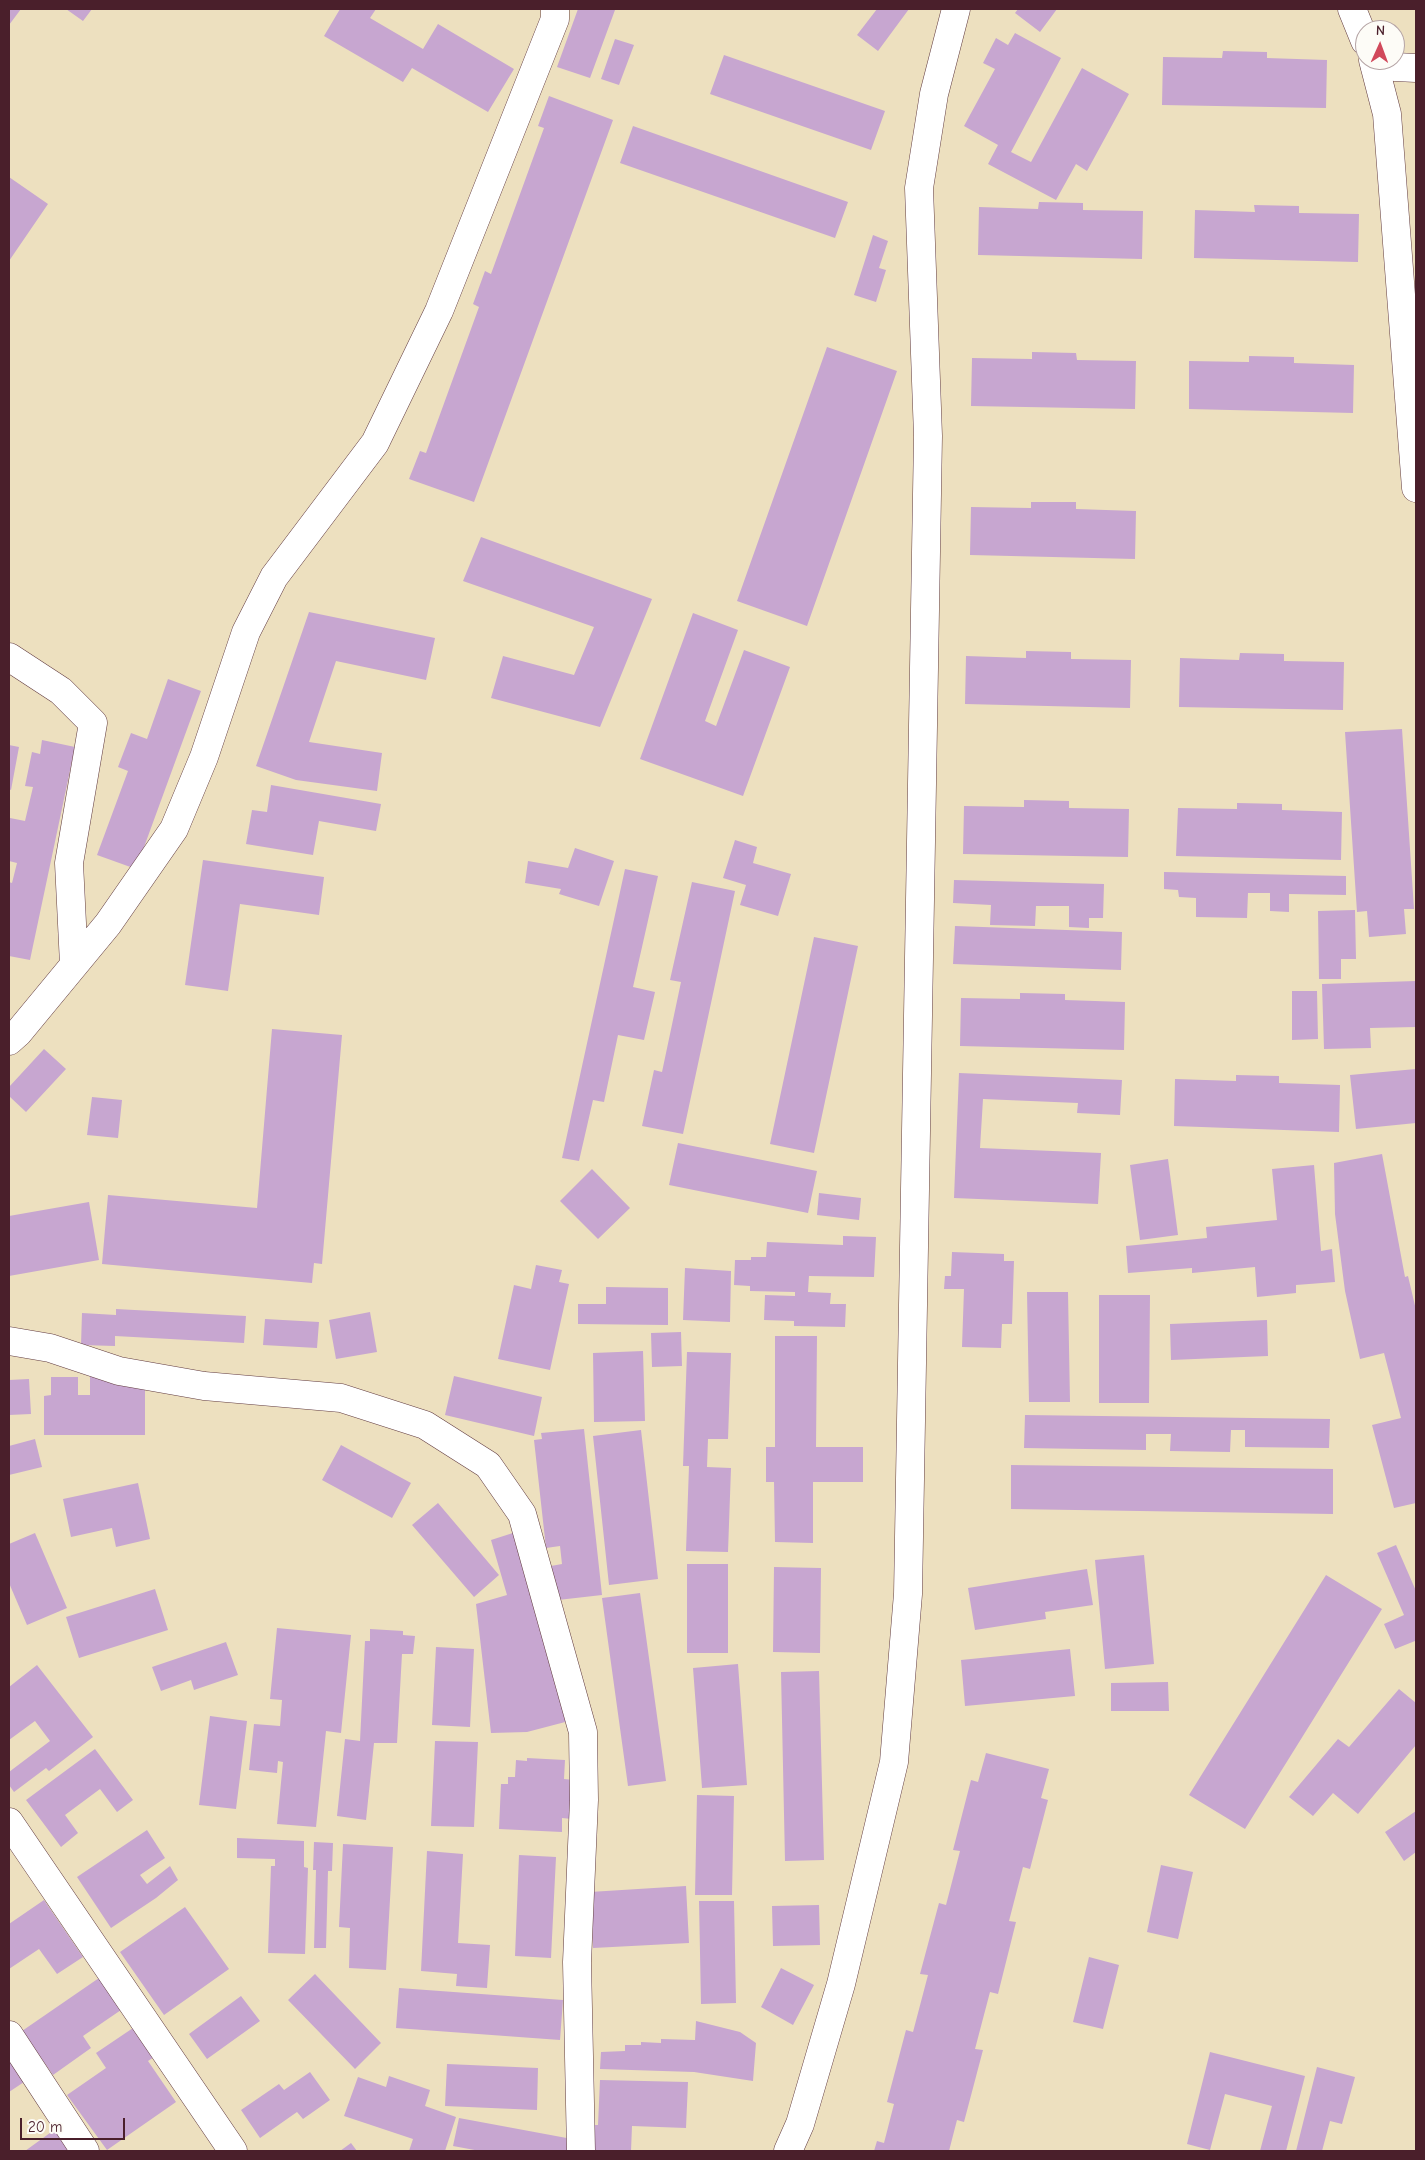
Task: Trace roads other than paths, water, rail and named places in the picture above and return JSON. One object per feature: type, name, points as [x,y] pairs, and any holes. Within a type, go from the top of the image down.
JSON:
[{"type":"street","points":[[9,1041],[18,1033],[108,924],[174,829],[204,757],[246,632],[274,577],[375,443],[439,311],[555,19],[555,9]]},
{"type":"street","points":[[788,2151],[800,2124],[840,1984],[894,1762],[903,1672],[908,1594],[928,436],[919,188],[934,94],[956,9]]},
{"type":"street","points":[[1376,70],[1388,114],[1416,488]]},
{"type":"street","points":[[9,658],[61,691],[93,723],[69,863],[74,964]]},
{"type":"street","points":[[9,1341],[50,1348],[119,1371],[204,1386],[341,1398],[425,1425],[488,1465],[522,1514],[583,1732],[584,1800],[577,1962],[580,2151]]},
{"type":"street","points":[[9,1822],[232,2151]]},
{"type":"street","points":[[9,2036],[85,2151]]}]
